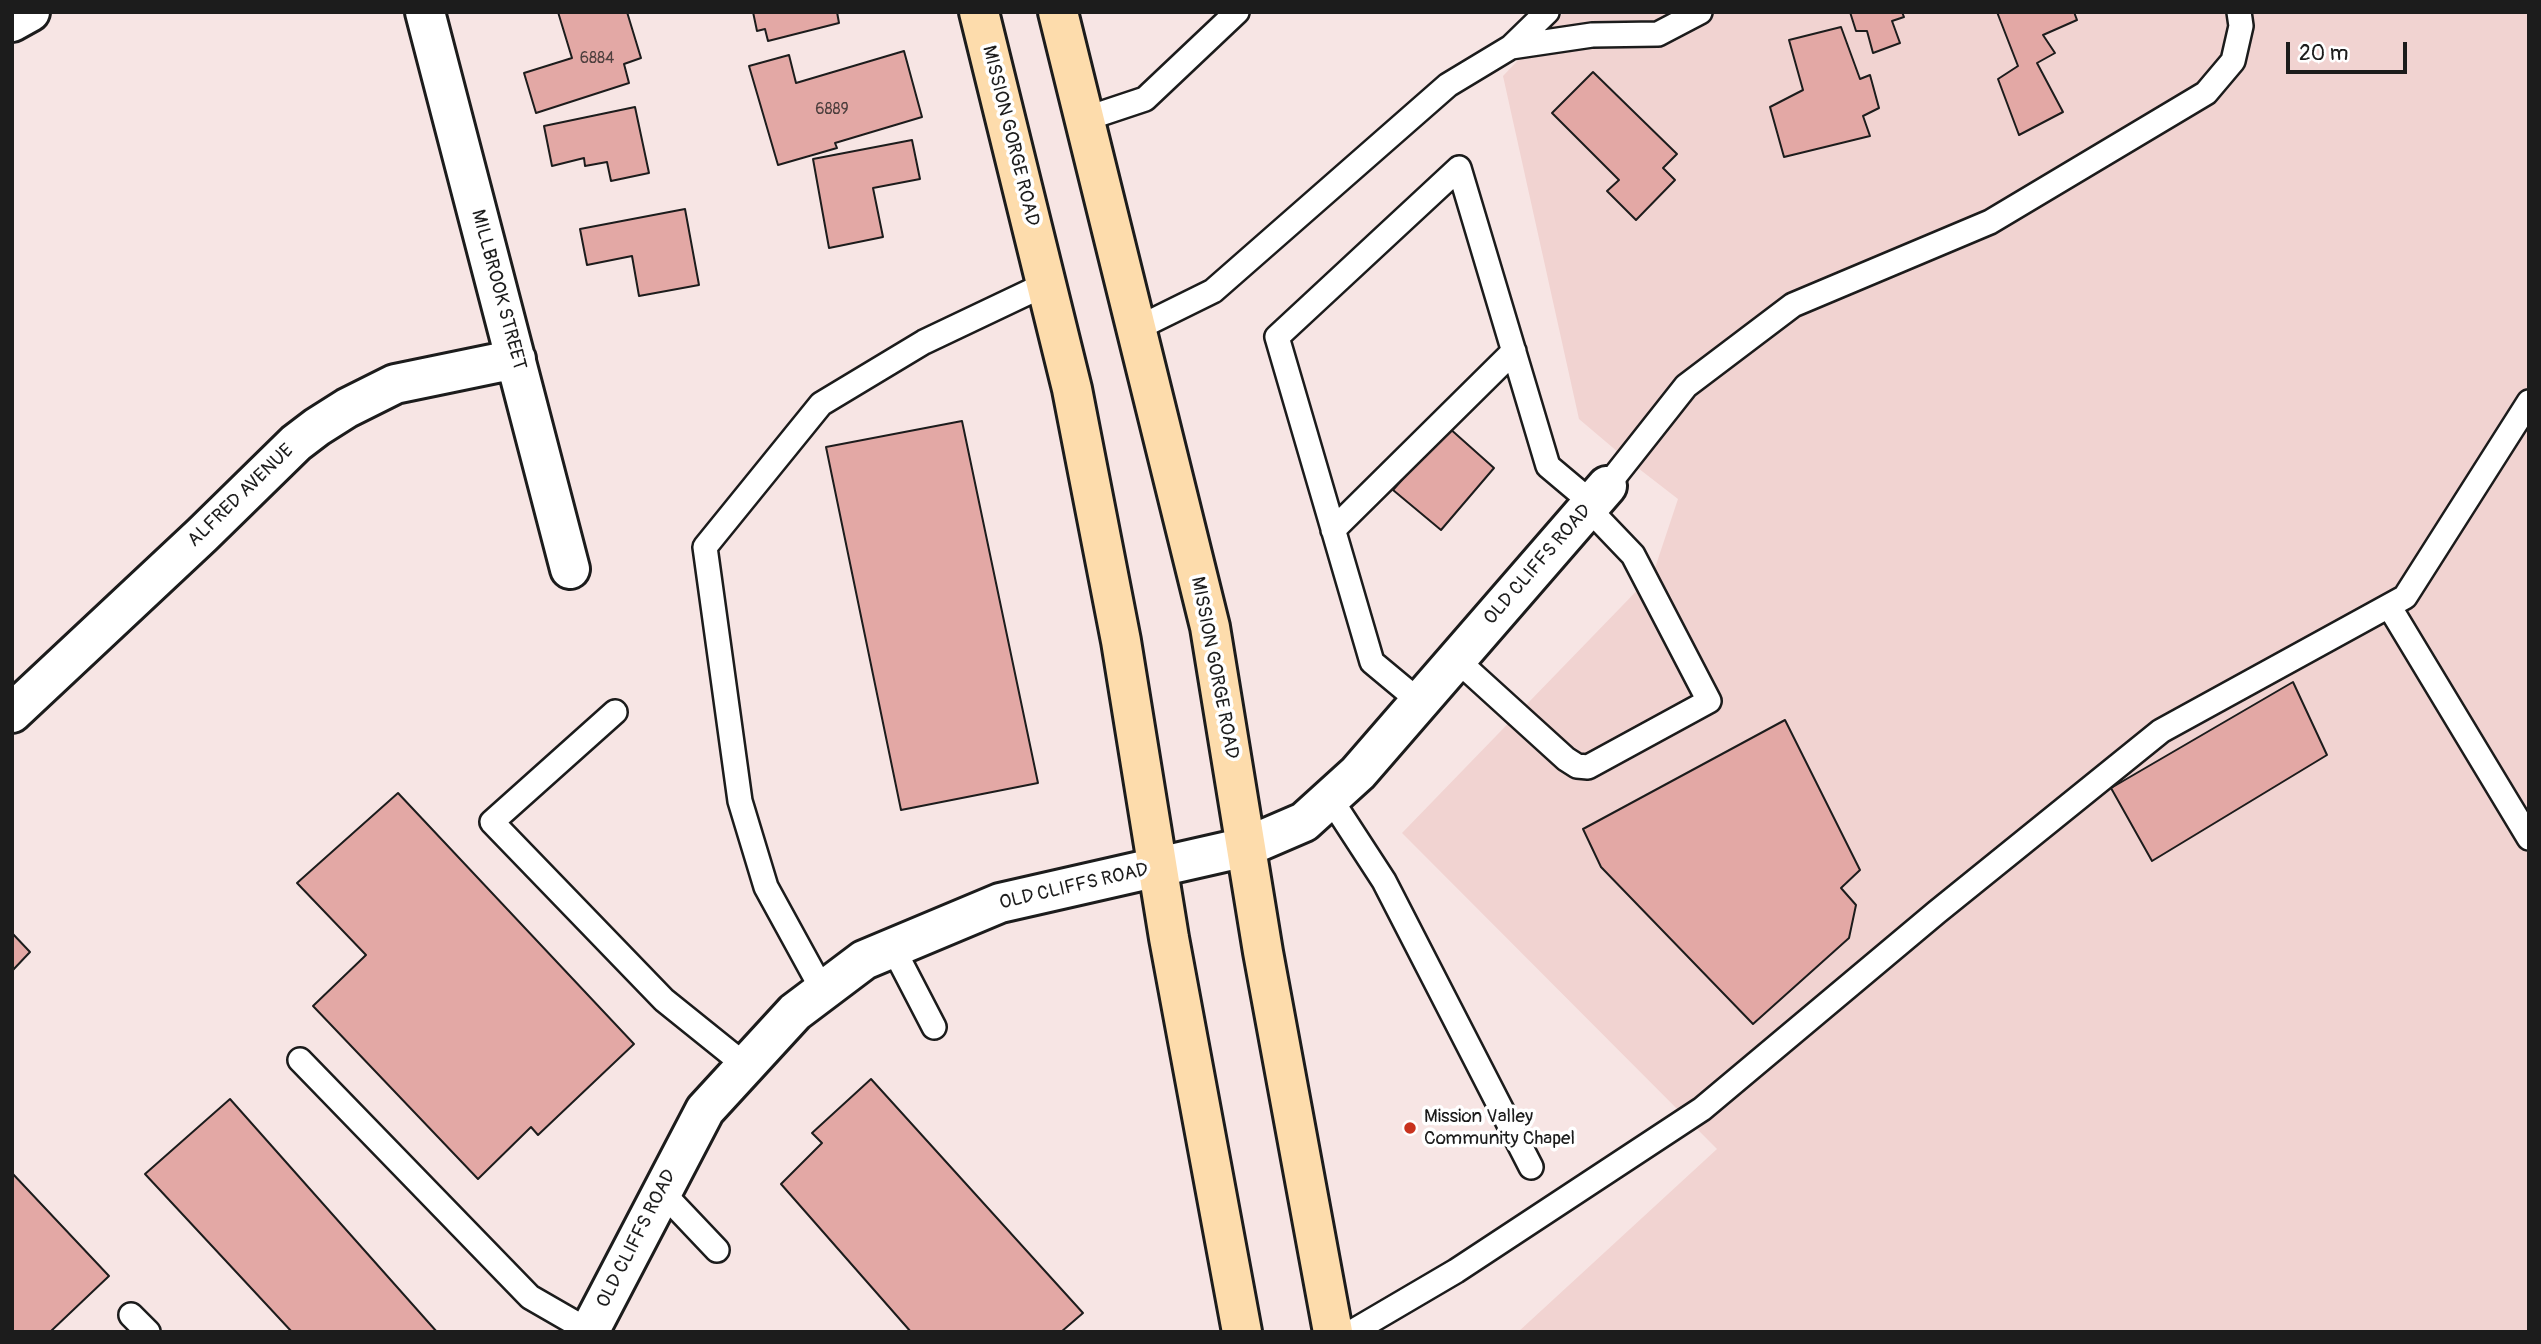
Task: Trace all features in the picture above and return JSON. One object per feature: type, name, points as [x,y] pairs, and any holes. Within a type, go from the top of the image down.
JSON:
[{"type":"main road","name":"MISSION GORGE ROAD","points":[[979,12],[1072,389],[1121,641],[1157,868],[1242,1332]]},
{"type":"main road","name":"MISSION GORGE ROAD","points":[[1058,12],[1210,627],[1246,847],[1333,1332]]},
{"type":"street","points":[[12,22],[30,12]]},
{"type":"street","name":"MILLBROOK STREET","points":[[425,12],[570,569]]},
{"type":"street","name":"ALFRED AVENUE","points":[[12,713],[296,443],[317,427],[347,408],[395,384],[516,359]]},
{"type":"street","name":"OLD CLIFFS ROAD","points":[[589,1331],[705,1111],[795,1013],[864,960],[1000,903],[1246,847],[1304,822],[1359,773],[1596,499]]},
{"type":"lane","points":[[1085,119],[1144,99],[1237,12]]},
{"type":"lane","points":[[1136,329],[1213,291],[1448,85],[1511,47],[1547,12]]},
{"type":"lane","points":[[1511,47],[1592,35],[1658,34],[1700,12]]},
{"type":"lane","points":[[1596,499],[1686,386],[1793,305],[1990,222],[2206,93],[2233,61],[2241,26],[2239,12]]},
{"type":"lane","points":[[1420,702],[1372,662],[1277,337],[1459,168],[1548,466],[1596,499],[1633,555],[1709,701],[1588,767],[1577,766],[1457,660]]},
{"type":"lane","points":[[823,991],[766,887],[740,801],[705,547],[821,404],[924,342],[1046,284]]},
{"type":"lane","points":[[1333,530],[1514,351]]},
{"type":"lane","points":[[1352,1332],[1456,1271],[1702,1109],[1937,912],[2161,731],[2405,597],[2529,402]]},
{"type":"lane","points":[[2389,606],[2529,838]]},
{"type":"lane","points":[[615,712],[492,822],[664,1000],[746,1066]]},
{"type":"lane","points":[[1330,798],[1384,881],[1531,1167]]},
{"type":"lane","points":[[893,948],[934,1027]]},
{"type":"lane","points":[[300,1060],[530,1297],[589,1331]]},
{"type":"lane","points":[[662,1192],[717,1250]]},
{"type":"lane","points":[[131,1315],[148,1332]]},
{"type":"shaded area","points":[[1564,12],[2529,12],[2529,1332],[1518,1332],[1717,1149],[1402,833],[1653,574],[1678,499],[1579,419],[1503,76]]},
{"type":"building","points":[[558,12],[627,12],[641,58],[624,64],[629,83],[536,113],[524,73],[572,58]]},
{"type":"building","points":[[753,12],[837,12],[839,23],[768,41],[765,29],[757,31]]},
{"type":"building","points":[[1850,12],[1902,12],[1904,17],[1892,21],[1900,43],[1873,53],[1867,31],[1856,31]]},
{"type":"building","points":[[1997,12],[2074,12],[2077,20],[2043,35],[2055,53],[2037,63],[2063,112],[2019,135],[1998,79],[2018,66]]},
{"type":"building","points":[[1841,27],[1860,79],[1870,75],[1879,108],[1863,116],[1870,136],[1784,157],[1770,107],[1803,90],[1789,40]]},
{"type":"building","points":[[904,51],[922,117],[835,143],[837,148],[778,165],[749,66],[789,55],[796,83]]},
{"type":"building","points":[[1593,72],[1677,154],[1663,168],[1675,180],[1636,220],[1607,191],[1619,180],[1552,113]]},
{"type":"building","points":[[635,107],[649,173],[611,181],[607,162],[585,166],[584,158],[552,166],[544,126]]},
{"type":"building","points":[[912,140],[920,179],[873,188],[883,237],[829,248],[813,159]]},
{"type":"building","points":[[685,209],[699,285],[639,296],[632,256],[587,265],[580,229]]},
{"type":"building","points":[[962,421],[1038,783],[901,810],[826,447]]},
{"type":"building","points":[[1448,427],[1494,468],[1441,530],[1393,490]]},
{"type":"building","points":[[2293,682],[2327,755],[2152,861],[2111,788]]},
{"type":"building","points":[[1785,720],[1860,870],[1841,888],[1856,905],[1849,938],[1753,1024],[1601,867],[1583,829]]},
{"type":"building","points":[[398,793],[634,1044],[538,1135],[531,1127],[478,1179],[313,1006],[366,955],[297,883]]},
{"type":"building","points":[[12,933],[30,952],[12,971]]},
{"type":"building","points":[[871,1079],[1083,1313],[1061,1332],[911,1332],[781,1184],[822,1143],[812,1133]]},
{"type":"building","points":[[230,1099],[437,1332],[292,1332],[145,1174]]},
{"type":"building","points":[[12,1173],[109,1276],[50,1332],[12,1332]]},
{"type":"place","name":"Mission Valley Community Chapel","points":[[1410,1128]]}]
